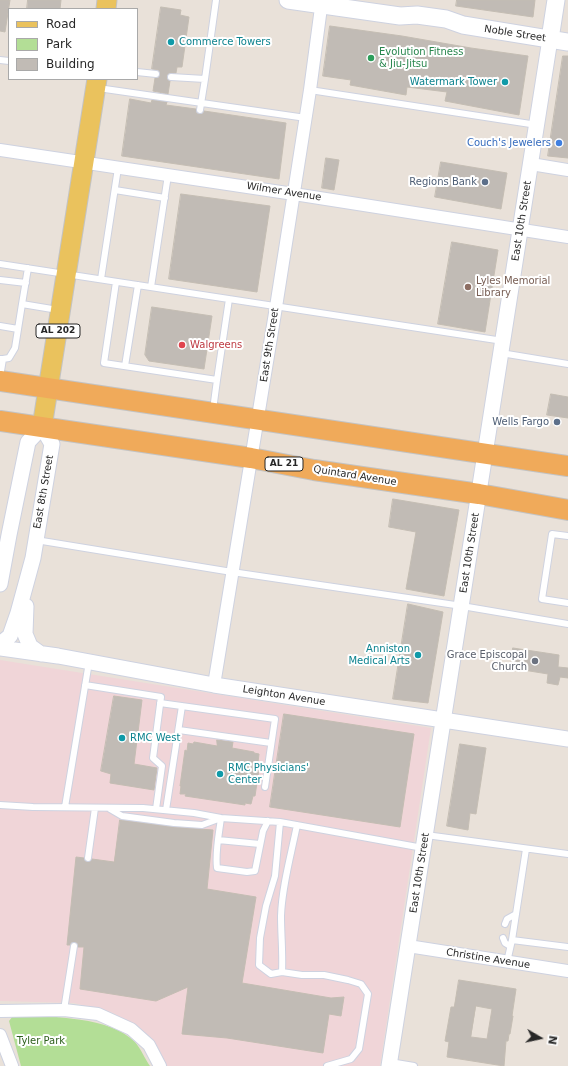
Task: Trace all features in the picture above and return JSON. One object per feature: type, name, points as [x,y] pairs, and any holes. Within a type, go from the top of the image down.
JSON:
[{"type":"highway","points":[[0,381],[258,420],[486,452],[568,466]]},
{"type":"highway","name":"Quintard Avenue","points":[[0,421],[251,458],[314,470],[479,494],[568,510]]},
{"type":"main road","name":"Noble Street","points":[[288,0],[321,2],[400,16],[417,15],[446,18],[463,25],[568,42]]},
{"type":"main road","points":[[550,39],[556,0]]},
{"type":"main road","name":"AL 202","points":[[42,427],[62,310],[96,83]]},
{"type":"street","name":"East 9th Street","points":[[214,685],[306,118],[321,2]]},
{"type":"street","name":"East 10th Street","points":[[390,1064],[550,39]]},
{"type":"street","name":"Wilmer Avenue","points":[[0,150],[568,237]]},
{"type":"street","points":[[531,164],[568,170]]},
{"type":"street","points":[[0,584],[6,535],[28,442],[42,427]]},
{"type":"street","name":"East 8th Street","points":[[0,644],[10,636],[18,613],[36,540],[52,444],[42,427]]},
{"type":"street","points":[[27,579],[25,634],[30,646],[41,654]]},
{"type":"street","name":"Leighton Avenue","points":[[0,648],[89,662],[214,685],[568,739]]},
{"type":"street","name":"Christine Avenue","points":[[408,946],[568,971]]},
{"type":"street","points":[[0,1010],[64,1010],[98,1014],[132,1029],[149,1045],[160,1066]]},
{"type":"street","points":[[0,1035],[12,1066]]},
{"type":"lane","points":[[200,110],[216,0]]},
{"type":"lane","points":[[138,72],[156,74]]},
{"type":"lane","points":[[171,77],[205,79]]},
{"type":"lane","points":[[96,83],[201,103],[306,118]]},
{"type":"lane","points":[[310,90],[537,125]]},
{"type":"lane","points":[[101,279],[118,168]]},
{"type":"lane","points":[[150,287],[168,175]]},
{"type":"lane","points":[[115,190],[164,198]]},
{"type":"lane","points":[[0,264],[276,307],[502,347],[568,364]]},
{"type":"lane","points":[[0,377],[1,359],[9,358],[15,348],[28,268]]},
{"type":"lane","points":[[0,280],[26,283]]},
{"type":"lane","points":[[116,282],[104,363],[217,380]]},
{"type":"lane","points":[[125,366],[138,285]]},
{"type":"lane","points":[[212,412],[229,299]]},
{"type":"lane","points":[[22,304],[62,310]]},
{"type":"lane","points":[[1,328],[18,328]]},
{"type":"lane","points":[[568,536],[552,534],[542,599],[568,603]]},
{"type":"lane","points":[[36,540],[232,572],[462,606],[568,624]]},
{"type":"lane","points":[[65,808],[89,662]]},
{"type":"lane","points":[[85,685],[161,697],[153,758],[162,766],[156,809]]},
{"type":"lane","points":[[160,703],[275,719],[265,787]]},
{"type":"lane","points":[[166,810],[182,706]]},
{"type":"lane","points":[[179,730],[271,743]]},
{"type":"lane","points":[[0,805],[65,808],[156,809],[194,813],[221,818],[280,822],[425,841],[568,854]]},
{"type":"lane","points":[[88,858],[95,808]]},
{"type":"lane","points":[[108,808],[122,816],[174,823],[202,825],[221,818]]},
{"type":"lane","points":[[221,818],[216,862],[218,868],[247,872],[255,871],[263,831],[268,821]]},
{"type":"lane","points":[[280,822],[274,876],[261,931],[259,966],[271,974],[282,972],[302,975],[324,975],[348,980],[361,984],[368,994],[359,1049],[351,1059],[327,1066]]},
{"type":"lane","points":[[282,972],[281,917],[283,895],[297,825]]},
{"type":"lane","points":[[218,840],[260,844]]},
{"type":"lane","points":[[507,962],[526,849]]},
{"type":"lane","points":[[505,924],[507,919],[516,914]]},
{"type":"lane","points":[[504,938],[505,942],[511,943],[568,947]]},
{"type":"lane","points":[[64,1010],[74,946]]},
{"type":"lane","points":[[390,1064],[414,1066]]},
{"type":"shaded area","points":[[0,660],[431,728],[380,1066],[163,1066],[134,1025],[113,1013],[74,1003],[0,1001]]},
{"type":"green space","name":"Tyler Park","points":[[19,1014],[80,1020],[111,1027],[124,1033],[135,1042],[150,1066],[21,1066],[9,1021],[13,1016]]},
{"type":"building","points":[[0,0],[10,0],[5,32],[0,31]]},
{"type":"building","points":[[28,0],[61,0],[60,8],[27,8]]},
{"type":"building","points":[[457,0],[535,0],[533,17],[456,6]]},
{"type":"building","name":"Commerce Towers","points":[[161,7],[181,10],[180,15],[189,17],[182,67],[177,67],[176,73],[169,73],[167,75],[167,79],[170,81],[168,94],[153,91],[155,78],[158,78],[160,74],[158,70],[152,69]]},
{"type":"building","points":[[330,26],[528,56],[519,115],[445,101],[447,92],[407,87],[406,95],[350,85],[351,80],[323,76]]},
{"type":"building","points":[[563,56],[568,56],[568,158],[548,156]]},
{"type":"building","points":[[130,99],[151,103],[152,100],[167,102],[166,105],[196,109],[197,113],[200,114],[204,111],[286,123],[279,179],[122,156]]},
{"type":"building","points":[[326,158],[339,160],[334,190],[322,188]]},
{"type":"building","points":[[441,162],[507,173],[501,209],[435,197]]},
{"type":"building","points":[[181,194],[270,206],[257,292],[169,279]]},
{"type":"building","name":"Lyles Memorial Library","points":[[452,242],[498,250],[485,332],[438,324]]},
{"type":"building","name":"Walgreens","points":[[152,307],[212,316],[204,369],[149,361],[145,355]]},
{"type":"building","points":[[551,394],[568,397],[568,418],[547,415]]},
{"type":"building","points":[[393,499],[459,510],[444,596],[406,589],[416,532],[389,527]]},
{"type":"building","name":"Anniston Medical Arts","points":[[408,604],[443,612],[428,703],[393,699]]},
{"type":"building","name":"Grace Episcopal Church","points":[[513,648],[559,655],[558,667],[568,668],[568,678],[560,677],[558,685],[547,683],[548,674],[511,668]]},
{"type":"building","name":"RMC West","points":[[114,696],[142,700],[134,764],[157,768],[154,790],[110,783],[111,774],[101,771]]},
{"type":"building","points":[[284,714],[414,734],[400,827],[270,807]]},
{"type":"building","name":"RMC Physicians' Center","points":[[217,740],[233,742],[232,748],[259,754],[258,762],[260,763],[255,796],[253,796],[251,804],[245,803],[245,805],[180,794],[185,750],[187,751],[188,743],[193,744],[194,742],[217,746]]},
{"type":"building","points":[[460,744],[486,748],[476,814],[470,813],[468,830],[447,826]]},
{"type":"building","points":[[120,820],[173,827],[213,830],[207,889],[256,897],[242,983],[331,998],[344,997],[341,1016],[329,1014],[323,1053],[227,1038],[182,1034],[188,987],[156,1001],[80,989],[84,947],[78,947],[77,943],[74,942],[67,945],[76,857],[84,858],[85,861],[88,862],[92,859],[114,862]]},
{"type":"building","points":[[459,980],[516,989],[510,1034],[508,1041],[506,1041],[504,1066],[447,1057],[449,1042],[445,1041],[451,1007],[454,1007]],"holes":[[[476,1006],[492,1009],[487,1039],[471,1037]]]},
{"type":"place","name":"Commerce Towers","points":[[171,42]]},
{"type":"place","name":"Evolution Fitness & Jiu-Jitsu","points":[[371,58]]},
{"type":"place","name":"Watermark Tower","points":[[505,82]]},
{"type":"place","name":"Couch's Jewelers","points":[[559,143]]},
{"type":"place","name":"Regions Bank","points":[[485,182]]},
{"type":"place","name":"Lyles Memorial Library","points":[[468,287]]},
{"type":"place","name":"Walgreens","points":[[182,345]]},
{"type":"place","name":"Wells Fargo","points":[[557,422]]},
{"type":"place","name":"Anniston Medical Arts","points":[[418,655]]},
{"type":"place","name":"Grace Episcopal Church","points":[[535,661]]},
{"type":"place","name":"RMC West","points":[[122,738]]},
{"type":"place","name":"RMC Physicians' Center","points":[[220,774]]}]
